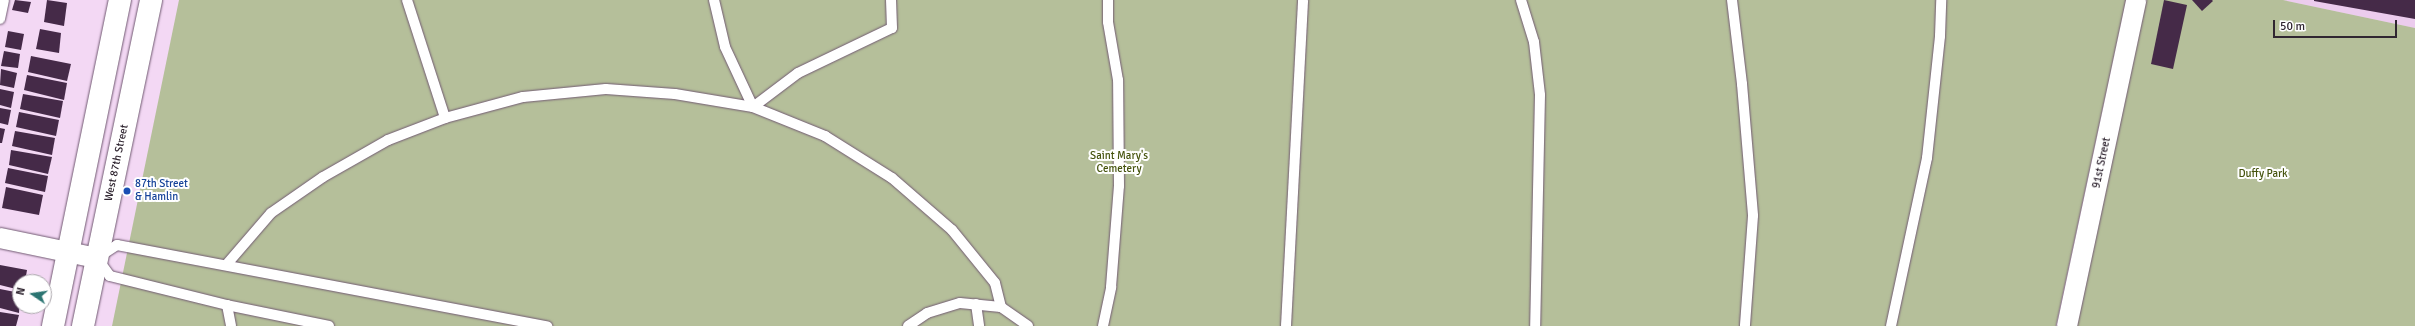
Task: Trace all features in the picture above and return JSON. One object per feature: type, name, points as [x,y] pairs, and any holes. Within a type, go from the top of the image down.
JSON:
[{"type":"main road","points":[[53,326],[120,0]]},
{"type":"main road","name":"West 87th Street","points":[[83,326],[151,0]]},
{"type":"street","name":"91st Street","points":[[2067,326],[2136,0]]},
{"type":"street","points":[[0,238],[97,258]]},
{"type":"lane","points":[[0,19],[4,0]]},
{"type":"lane","points":[[407,0],[445,118]]},
{"type":"lane","points":[[714,0],[725,48],[753,107]]},
{"type":"lane","points":[[753,107],[798,74],[892,28],[891,0]]},
{"type":"lane","points":[[1103,326],[1111,287],[1119,186],[1118,80],[1108,22],[1108,0]]},
{"type":"lane","points":[[1286,326],[1303,0]]},
{"type":"lane","points":[[1521,0],[1534,42],[1540,95],[1535,326]]},
{"type":"lane","points":[[1732,0],[1742,84],[1753,216],[1745,326]]},
{"type":"lane","points":[[1891,326],[1927,158],[1940,36],[1941,0]]},
{"type":"lane","points":[[227,264],[271,213],[322,177],[388,140],[445,118],[523,97],[606,89],[674,94],[753,107],[824,136],[892,178],[952,230],[995,283],[1001,307]]},
{"type":"lane","points":[[329,326],[227,305],[110,276],[97,258],[117,244],[547,326]]},
{"type":"lane","points":[[908,326],[927,313],[960,303],[1001,307],[1028,326]]},
{"type":"lane","points":[[976,304],[979,326]]},
{"type":"lane","points":[[227,305],[231,326]]},
{"type":"shaded area","points":[[2283,0],[2415,0],[2415,28]]},
{"type":"green space","name":"Saint Mary's Cemetery","points":[[179,0],[2126,0],[2056,326],[112,326]]},
{"type":"green space","name":"Duffy Park","points":[[2145,0],[2283,0],[2415,28],[2415,326],[2076,326]]},
{"type":"building","points":[[15,0],[31,2],[28,13],[12,10]]},
{"type":"building","points":[[47,0],[67,3],[64,26],[44,22]]},
{"type":"building","points":[[2164,0],[2187,5],[2173,69],[2151,64]]},
{"type":"building","points":[[2192,0],[2212,0],[2213,1],[2202,11]]},
{"type":"building","points":[[2415,0],[2415,19],[2314,1]]},
{"type":"building","points":[[40,29],[61,33],[59,53],[36,49]]},
{"type":"building","points":[[8,31],[24,34],[21,50],[5,47]]},
{"type":"building","points":[[4,51],[20,54],[18,68],[1,66]]},
{"type":"building","points":[[31,56],[71,64],[67,81],[28,72]]},
{"type":"building","points":[[1,69],[17,73],[14,88],[0,85]]},
{"type":"building","points":[[27,75],[67,83],[64,100],[24,90]]},
{"type":"building","points":[[0,89],[14,92],[11,108],[0,105]]},
{"type":"building","points":[[23,94],[63,101],[60,118],[20,109]]},
{"type":"building","points":[[0,108],[11,110],[8,125],[0,123]]},
{"type":"building","points":[[19,112],[59,120],[56,136],[16,127]]},
{"type":"building","points":[[0,128],[5,129],[2,143],[0,143]]},
{"type":"building","points":[[15,131],[55,138],[52,155],[12,146]]},
{"type":"building","points":[[11,150],[52,157],[48,174],[9,165]]},
{"type":"building","points":[[8,168],[48,176],[45,192],[5,183]]},
{"type":"building","points":[[6,187],[43,195],[39,215],[2,208]]},
{"type":"building","points":[[0,265],[27,270],[26,274],[12,274],[12,288],[0,285]]},
{"type":"building","points":[[0,289],[12,291],[12,311],[0,308]]},
{"type":"building","points":[[0,312],[19,315],[16,326],[0,326]]},
{"type":"place","name":"87th Street & Hamlin","points":[[127,191]]}]
